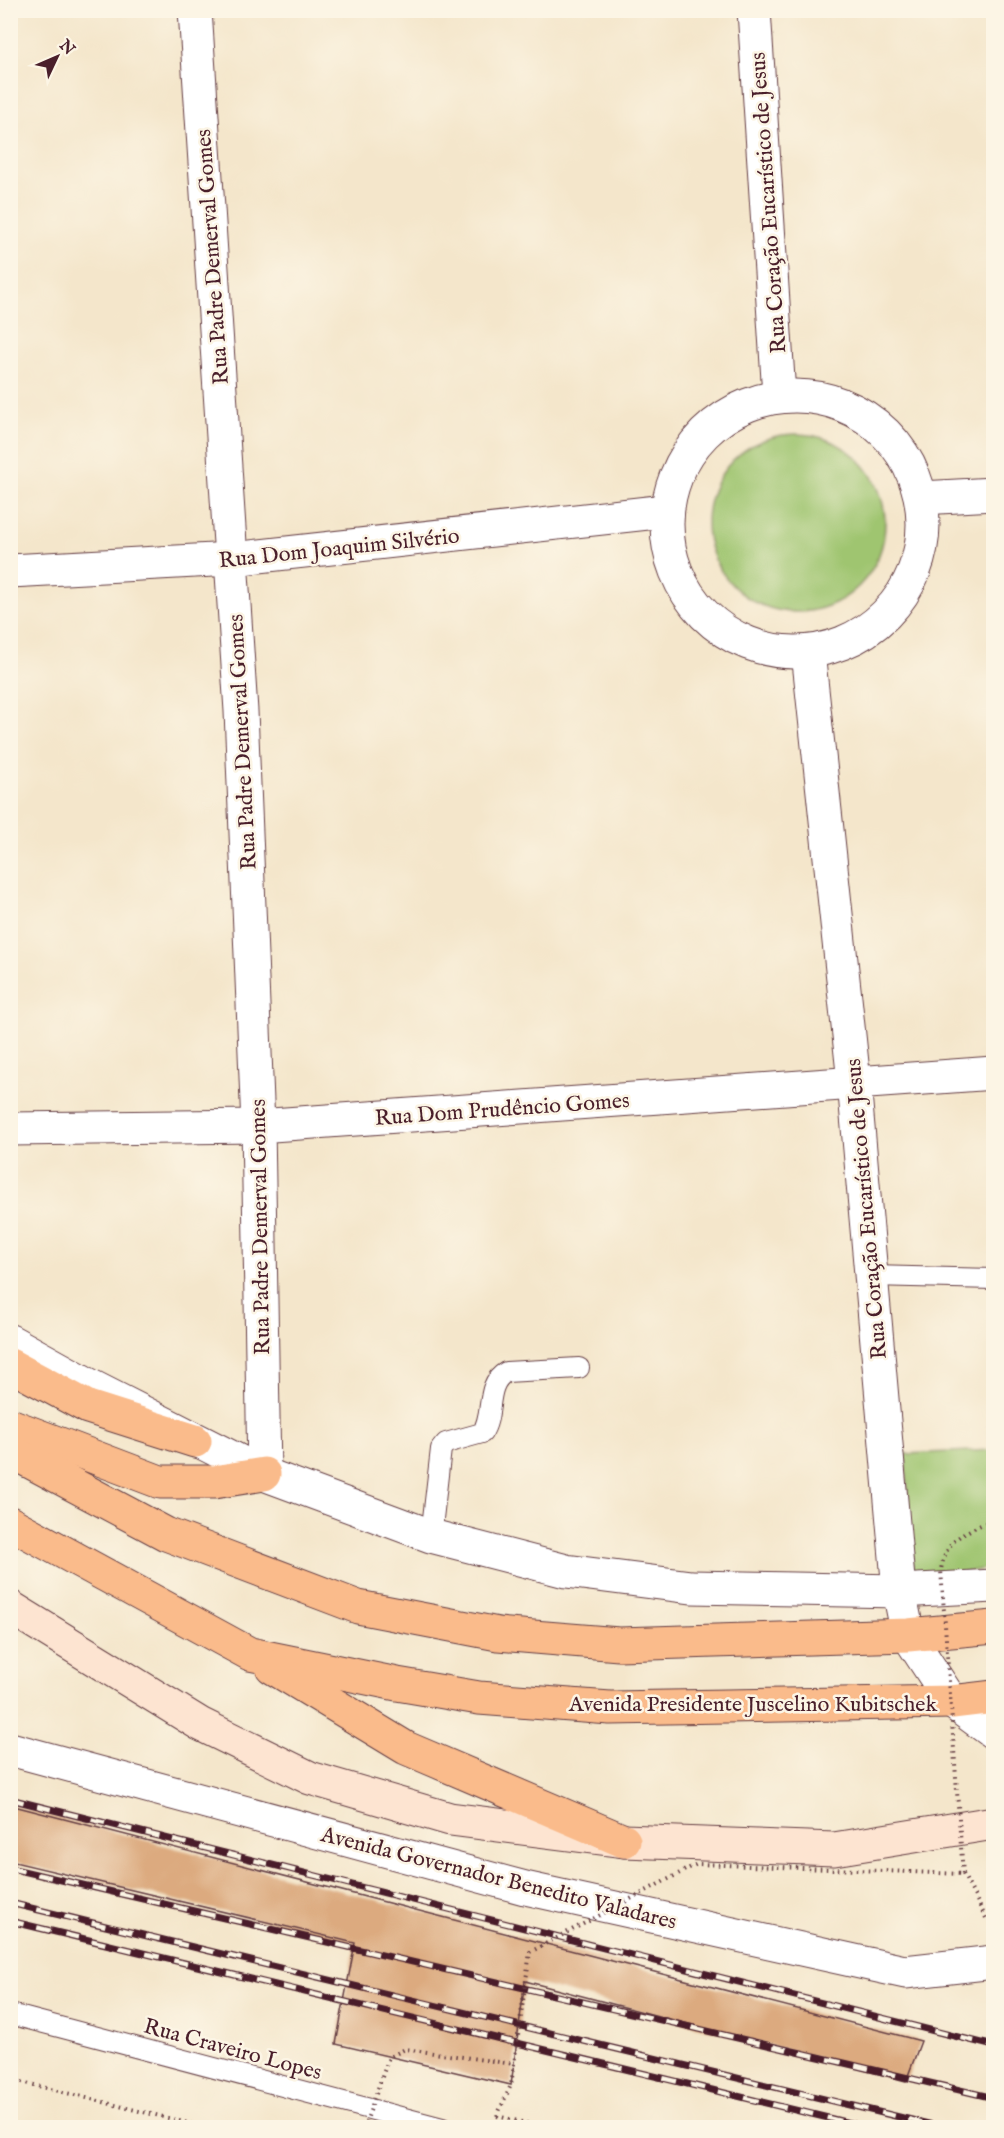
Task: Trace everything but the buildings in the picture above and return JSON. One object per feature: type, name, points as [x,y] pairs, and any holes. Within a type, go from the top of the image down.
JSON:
[{"type":"highway","points":[[10,1365],[88,1407],[195,1441]]},
{"type":"highway","points":[[10,1425],[160,1482],[213,1482],[264,1474]]},
{"type":"highway","points":[[10,1451],[166,1534],[358,1607],[498,1634],[619,1644],[908,1635],[993,1627]]},
{"type":"highway","name":"Avenida Presidente Juscelino Kubitschek","points":[[10,1523],[250,1654],[479,1698],[610,1708],[952,1702],[993,1697]]},
{"type":"highway","points":[[250,1654],[406,1748],[624,1841]]},
{"type":"main road","points":[[10,1607],[200,1724],[310,1778],[450,1819],[624,1841],[834,1849],[993,1823]]},
{"type":"street","name":"Rua Padre Demerval Gomes","points":[[195,10],[242,711],[258,1126],[264,1474]]},
{"type":"street","name":"Rua Coração Eucarístico de Jesus","points":[[754,10],[779,395]]},
{"type":"street","points":[[779,395],[817,396],[854,409],[885,431],[908,462],[921,498],[923,541],[910,582],[885,617],[849,641],[808,652],[770,650],[752,644],[735,637],[704,615],[681,584],[668,549],[666,511],[678,469],[702,433],[737,408],[779,395]]},
{"type":"street","points":[[921,498],[993,494]]},
{"type":"street","name":"Rua Dom Joaquim Silvério","points":[[10,571],[232,559],[666,511]]},
{"type":"street","name":"Rua Coração Eucarístico de Jesus","points":[[808,652],[854,1082],[899,1591],[908,1635],[952,1702],[993,1733]]},
{"type":"street","name":"Rua Dom Prudêncio Gomes","points":[[10,1129],[258,1126],[993,1073]]},
{"type":"street","points":[[10,1341],[195,1441],[264,1474],[431,1536],[566,1571],[691,1587],[899,1591],[993,1586]]},
{"type":"street","name":"Avenida Governador Benedito Valadares","points":[[10,1749],[525,1888],[905,1972],[993,1962]]},
{"type":"lane","points":[[872,1276],[993,1279]]},
{"type":"lane","points":[[431,1536],[441,1449],[446,1443],[482,1433],[488,1425],[492,1388],[498,1377],[506,1372],[579,1368]]},
{"type":"lane","name":"Rua Craveiro Lopes","points":[[10,2014],[442,2127]]},
{"type":"path","points":[[993,1519],[960,1535],[944,1552],[941,1570],[963,1874],[987,1920],[993,1919]]},
{"type":"path","points":[[547,2127],[497,2116],[511,2085],[530,1952],[697,1864],[963,1874]]},
{"type":"path","points":[[364,2127],[389,2057],[405,2049],[514,2064]]},
{"type":"path","points":[[10,2079],[208,2127]]},
{"type":"green space","points":[[796,434],[830,441],[859,460],[878,489],[885,523],[878,557],[859,586],[830,605],[796,612],[762,605],[733,586],[714,557],[707,523],[714,489],[733,460],[762,441]]},
{"type":"green space","points":[[993,1450],[993,1567],[914,1583],[905,1454]]},
{"type":"railway","points":[[10,1799],[994,2046]]},
{"type":"railway","points":[[10,1868],[994,2098]]},
{"type":"railway","points":[[10,1903],[945,2128]]},
{"type":"railway","points":[[10,1921],[870,2128]]}]
